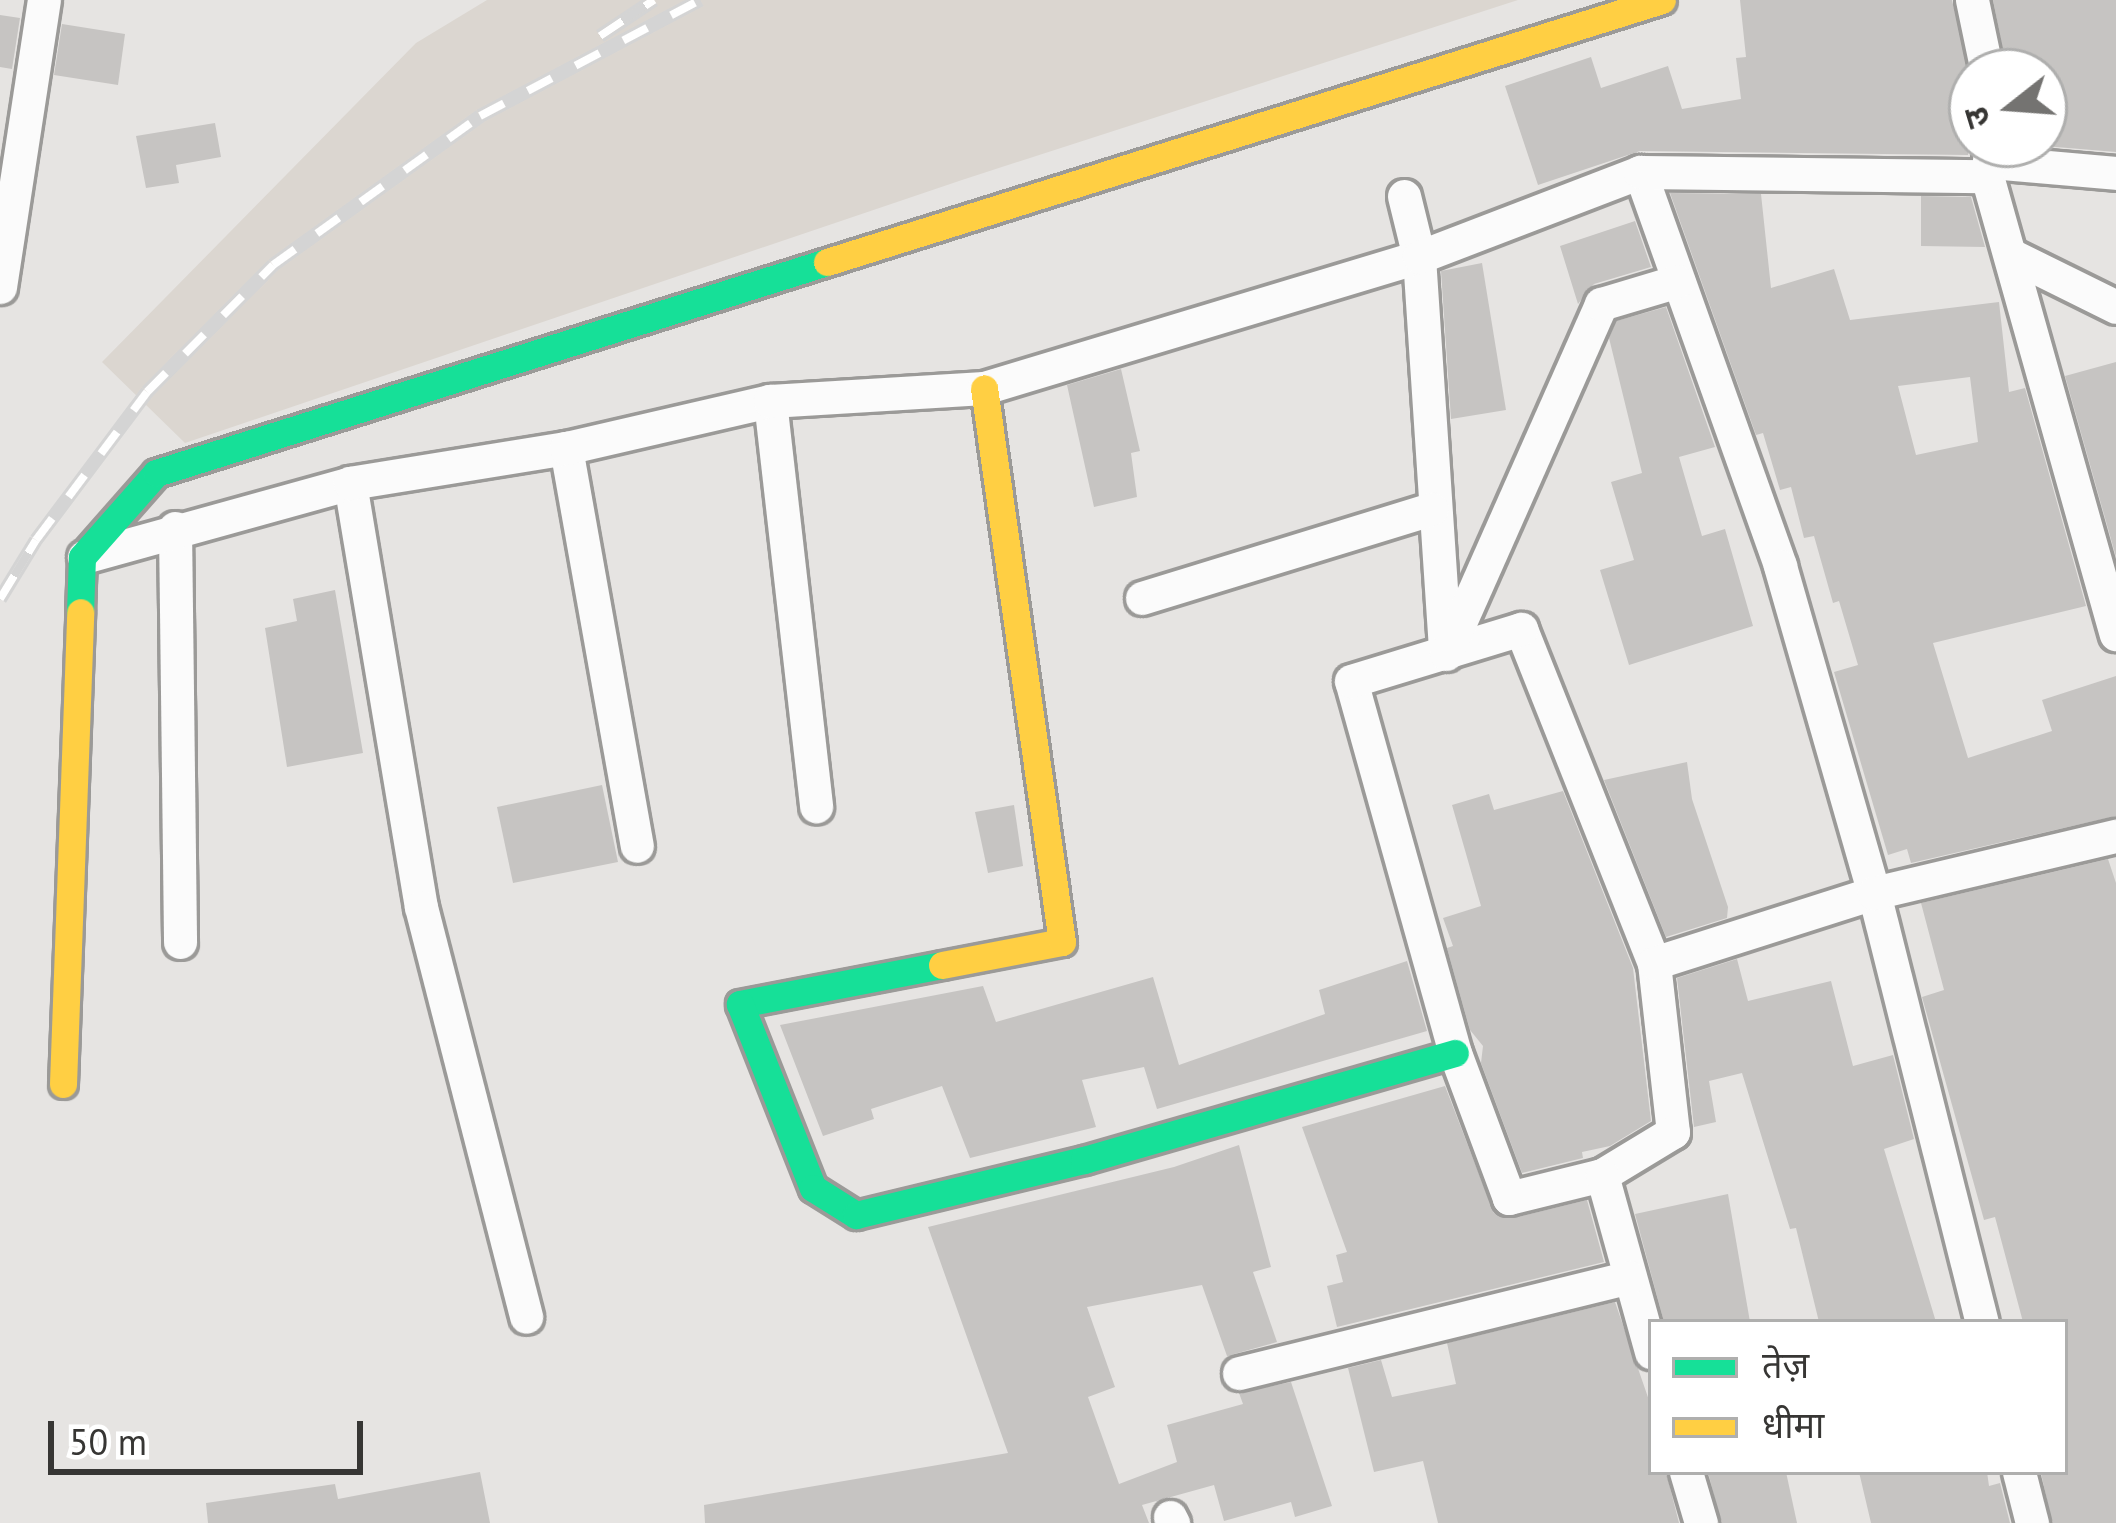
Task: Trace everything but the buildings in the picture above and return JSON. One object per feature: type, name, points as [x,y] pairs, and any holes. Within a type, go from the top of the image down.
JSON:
[{"type":"street","points":[[0,287],[44,0]]},
{"type":"street","points":[[63,1084],[82,557],[156,473],[1661,0]]},
{"type":"street","points":[[1972,0],[1982,48]]},
{"type":"street","points":[[82,557],[350,483],[566,448],[770,401],[984,388],[1419,257],[1640,172],[1948,162]]},
{"type":"street","points":[[1992,168],[2011,255],[2116,634]]},
{"type":"street","points":[[2064,168],[2116,173]]},
{"type":"street","points":[[1640,172],[1780,566],[1874,892],[1981,1319]]},
{"type":"street","points":[[1404,196],[1419,257],[1432,509],[1446,654]]},
{"type":"street","points":[[2011,255],[2116,307]]},
{"type":"street","points":[[1446,654],[1601,304],[1678,281]]},
{"type":"street","points":[[984,388],[1062,942],[740,1004],[813,1188],[856,1215],[1084,1160],[1456,1053]]},
{"type":"street","points":[[770,401],[816,806]]},
{"type":"street","points":[[566,448],[637,846]]},
{"type":"street","points":[[350,483],[421,907],[526,1317]]},
{"type":"street","points":[[1142,598],[1432,509]]},
{"type":"street","points":[[175,528],[180,942]]},
{"type":"street","points":[[1521,629],[1654,963],[1673,1132],[1602,1175],[1509,1198],[1456,1053],[1351,681],[1521,629]]},
{"type":"street","points":[[1654,963],[1874,892],[2116,836]]},
{"type":"street","points":[[1602,1175],[1648,1342]]},
{"type":"street","points":[[1240,1373],[1629,1277]]},
{"type":"street","points":[[1687,1475],[1701,1523]]},
{"type":"street","points":[[2021,1475],[2032,1523]]},
{"type":"shaded area","points":[[487,0],[1518,0],[962,180],[185,443],[102,362],[416,43]]},
{"type":"railway","points":[[600,36],[654,0]]},
{"type":"railway","points":[[0,599],[36,540],[147,392],[273,265],[480,116],[700,0]]},
{"type":"traffic: fast","points":[[80,612],[82,557],[156,473],[827,262]]},
{"type":"traffic: fast","points":[[942,965],[740,1004],[813,1188],[856,1215],[1084,1160],[1455,1053]]},
{"type":"traffic: slow","points":[[827,262],[1662,0]]},
{"type":"traffic: slow","points":[[942,965],[1062,942],[984,388]]},
{"type":"traffic: slow","points":[[63,1084],[80,612]]}]
